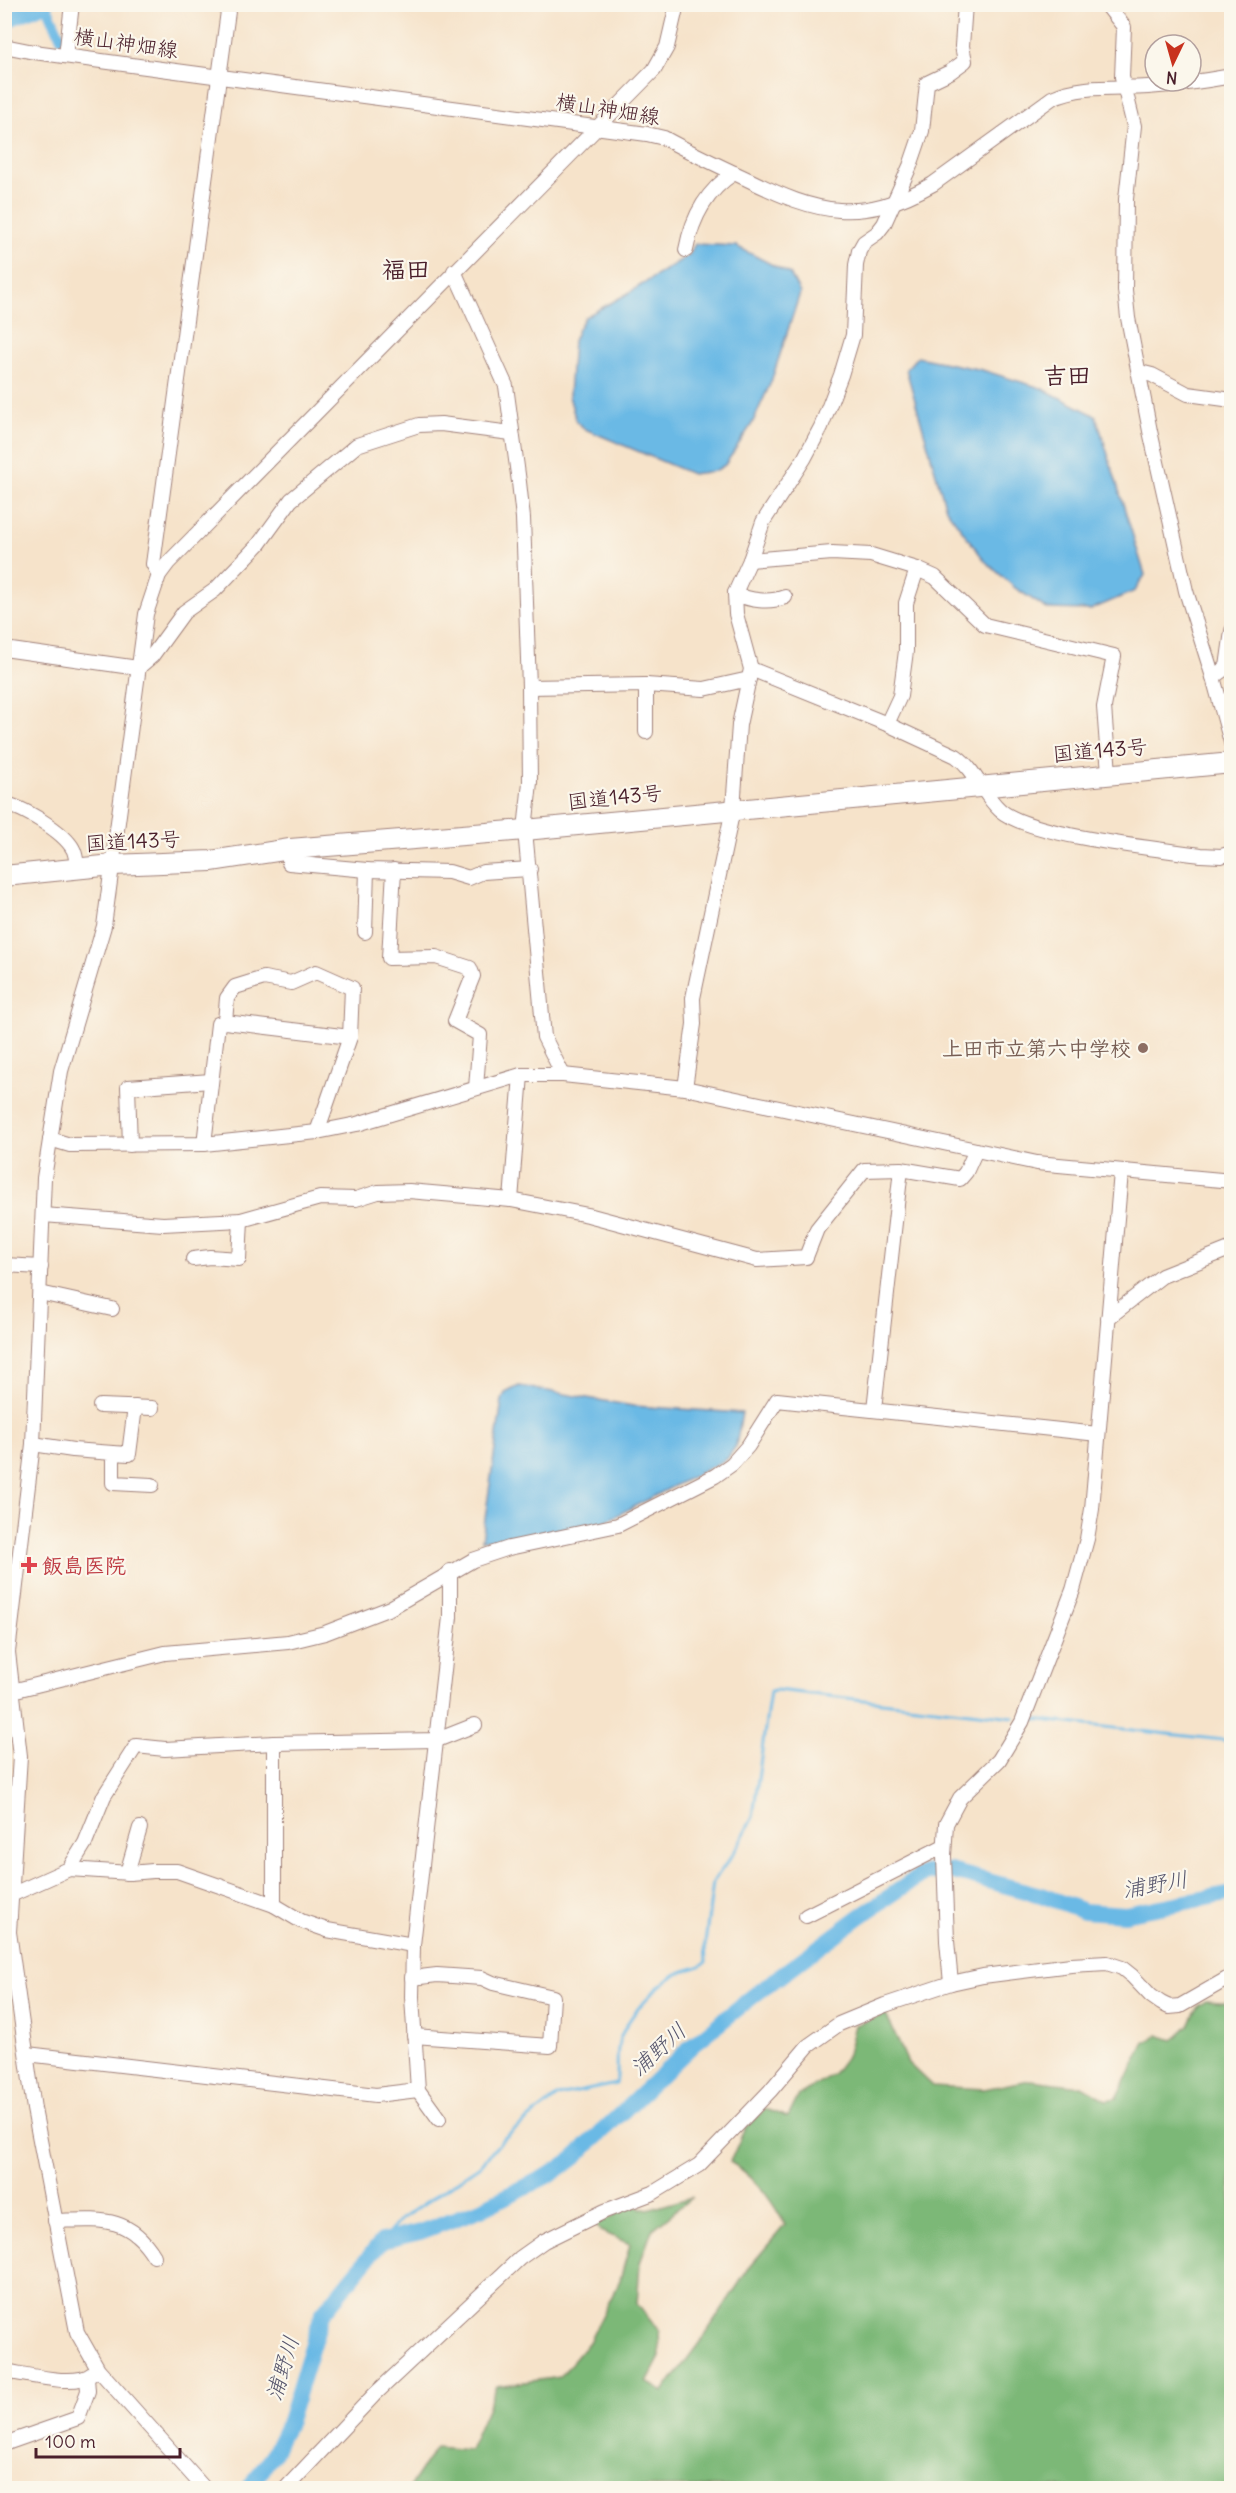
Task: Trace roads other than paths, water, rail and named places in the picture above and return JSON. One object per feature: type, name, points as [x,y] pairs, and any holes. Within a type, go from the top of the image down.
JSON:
[{"type":"highway","name":"国道143号","points":[[4,876],[113,865],[211,861],[290,849],[525,830],[1232,763]]},
{"type":"street","points":[[66,56],[72,4]]},
{"type":"street","points":[[159,575],[153,564],[229,4]]},
{"type":"street","points":[[204,2488],[98,2368],[77,2332],[34,2109],[9,1932],[10,1807],[20,1756],[8,1692],[8,1652],[33,1444],[44,1178],[61,1071],[104,926],[146,614],[159,575],[275,453],[599,127],[657,65],[672,32],[677,4]]},
{"type":"street","points":[[685,1088],[694,1024],[693,998],[732,809],[739,725],[750,674],[736,614],[735,592],[750,560],[763,522],[804,459],[821,427],[853,335],[856,265],[859,251],[864,242],[877,233],[884,224],[895,202],[922,131],[927,83],[950,72],[965,60],[962,46],[965,4]]},
{"type":"street","points":[[1106,4],[1124,27],[1122,77],[1134,126],[1126,199],[1125,290],[1128,318],[1150,431],[1184,582],[1232,746]]},
{"type":"street","name":"横山神畑線","points":[[4,46],[599,127],[664,138],[800,203],[821,209],[858,211],[895,202],[933,184],[1052,98],[1079,89],[1169,85],[1232,76]]},
{"type":"street","points":[[686,250],[694,219],[714,188],[734,173]]},
{"type":"street","points":[[454,271],[506,386],[523,518],[530,782],[525,830],[544,1037],[562,1075]]},
{"type":"street","points":[[1140,372],[1152,375],[1188,394],[1232,400]]},
{"type":"street","points":[[4,649],[138,668],[152,656],[184,612],[215,590],[259,544],[291,500],[357,445],[419,425],[441,424],[511,433]]},
{"type":"street","points":[[750,560],[842,553],[871,555],[916,568],[935,578],[985,625],[1114,656],[1104,707],[1109,773]]},
{"type":"street","points":[[887,724],[900,696],[906,651],[906,603],[916,568]]},
{"type":"street","points":[[735,592],[741,596],[775,601],[785,597]]},
{"type":"street","points":[[1213,677],[1227,667],[1232,631]]},
{"type":"street","points":[[529,687],[646,685],[704,689],[750,674],[887,724],[956,756],[966,763],[999,809],[1011,818],[1078,837],[1201,855],[1221,856],[1232,853]]},
{"type":"street","points":[[646,685],[646,732]]},
{"type":"street","points":[[4,804],[45,823],[63,837],[74,850],[78,868]]},
{"type":"street","points":[[290,849],[289,863],[367,870],[449,872],[469,878],[483,872],[530,868]]},
{"type":"street","points":[[365,932],[367,870]]},
{"type":"street","points":[[394,870],[389,958],[436,957],[470,968],[474,976],[455,1021],[480,1035],[476,1088]]},
{"type":"street","points":[[225,1022],[227,998],[235,987],[264,978],[291,983],[316,972],[352,988],[350,1037],[317,1132]]},
{"type":"street","points":[[204,1144],[218,1023],[350,1037]]},
{"type":"street","points":[[50,1139],[70,1145],[204,1144],[317,1132],[357,1124],[521,1075],[562,1075],[685,1088],[1037,1163],[1232,1181]]},
{"type":"street","points":[[511,1200],[521,1075]]},
{"type":"street","points":[[130,1145],[128,1087],[211,1081]]},
{"type":"street","points":[[43,1215],[163,1224],[242,1220],[320,1198],[356,1199],[378,1192],[408,1191],[511,1200],[588,1215],[757,1260],[806,1257],[817,1229],[864,1170],[901,1169],[960,1179],[966,1172],[976,1150]]},
{"type":"street","points":[[874,1409],[901,1169]]},
{"type":"street","points":[[951,1983],[944,1851],[946,1824],[955,1804],[967,1789],[999,1760],[1016,1735],[1073,1590],[1090,1519],[1122,1172]]},
{"type":"street","points":[[193,1259],[210,1257],[239,1259],[242,1220]]},
{"type":"street","points":[[1108,1318],[1162,1276],[1232,1248]]},
{"type":"street","points":[[4,1265],[41,1268]]},
{"type":"street","points":[[40,1293],[112,1309]]},
{"type":"street","points":[[8,1692],[165,1653],[288,1641],[325,1633],[390,1608],[450,1571],[473,1560],[509,1548],[618,1526],[715,1476],[732,1464],[748,1446],[777,1400],[1098,1434]]},
{"type":"street","points":[[100,1406],[152,1408]]},
{"type":"street","points":[[33,1444],[129,1454],[135,1407]]},
{"type":"street","points":[[113,1453],[113,1483],[152,1485]]},
{"type":"street","points":[[439,2119],[418,2090],[412,1978],[413,1946],[450,1617],[450,1571]]},
{"type":"street","points":[[69,1869],[85,1843],[104,1796],[136,1746],[165,1749],[274,1743],[437,1740],[475,1725]]},
{"type":"street","points":[[274,1743],[274,1905]]},
{"type":"street","points":[[127,1873],[140,1828]]},
{"type":"street","points":[[806,1916],[944,1851]]},
{"type":"street","points":[[11,1895],[69,1869],[127,1873],[177,1872],[274,1905],[301,1921],[327,1930],[413,1946]]},
{"type":"street","points":[[295,2486],[375,2394],[528,2253],[544,2241],[605,2211],[663,2188],[699,2165],[770,2091],[808,2046],[840,2024],[885,2005],[951,1983],[1039,1968],[1107,1963],[1127,1972],[1151,1996],[1169,2007],[1180,2006],[1232,1976]]},
{"type":"street","points":[[412,1978],[437,1975],[482,1978],[501,1986],[553,1997],[550,2046],[414,2036]]},
{"type":"street","points":[[27,2054],[376,2095],[418,2090]]},
{"type":"street","points":[[55,2221],[100,2219],[129,2229],[154,2256]]},
{"type":"street","points":[[4,2371],[75,2381],[87,2378],[98,2368]]},
{"type":"street","points":[[4,2444],[78,2418],[88,2391],[87,2378]]},
{"type":"water","points":[[695,244],[736,246],[790,274],[800,293],[771,382],[752,424],[725,465],[715,471],[692,474],[585,429],[576,421],[569,396],[573,341],[585,317],[689,255]]},
{"type":"water","points":[[917,357],[982,370],[1041,388],[1096,416],[1145,575],[1135,591],[1090,610],[1047,609],[1015,588],[985,561],[946,509],[906,369]]},
{"type":"water","points":[[519,1386],[633,1406],[742,1413],[736,1446],[727,1459],[604,1522],[501,1540],[482,1540],[502,1400],[505,1393]]},
{"type":"waterway","points":[[4,21],[45,4]]},
{"type":"waterway","points":[[46,4],[61,38]]},
{"type":"waterway","points":[[382,2241],[401,2219],[480,2166],[503,2139],[558,2096],[616,2084],[619,2044],[635,2012],[657,1988],[673,1976],[699,1967],[706,1962],[705,1944],[713,1882],[735,1851],[753,1817],[770,1691],[1014,1717]]},
{"type":"waterway","points":[[1032,1719],[1232,1741]]},
{"type":"waterway","name":"浦野川","points":[[249,2488],[273,2454],[289,2421],[322,2314],[382,2241],[420,2232],[481,2209],[549,2175],[573,2159],[694,2044],[757,1993],[862,1915],[924,1873],[950,1871],[1041,1895],[1084,1911],[1125,1914],[1232,1893]]},
{"type":"place","name":"上田市立第六中学校","points":[[1143,1048]]},
{"type":"place","name":"飯島医院","points":[[29,1565]]},
{"type":"district","name":"福田","points":[[406,269]]},
{"type":"district","name":"吉田","points":[[1067,375]]}]
